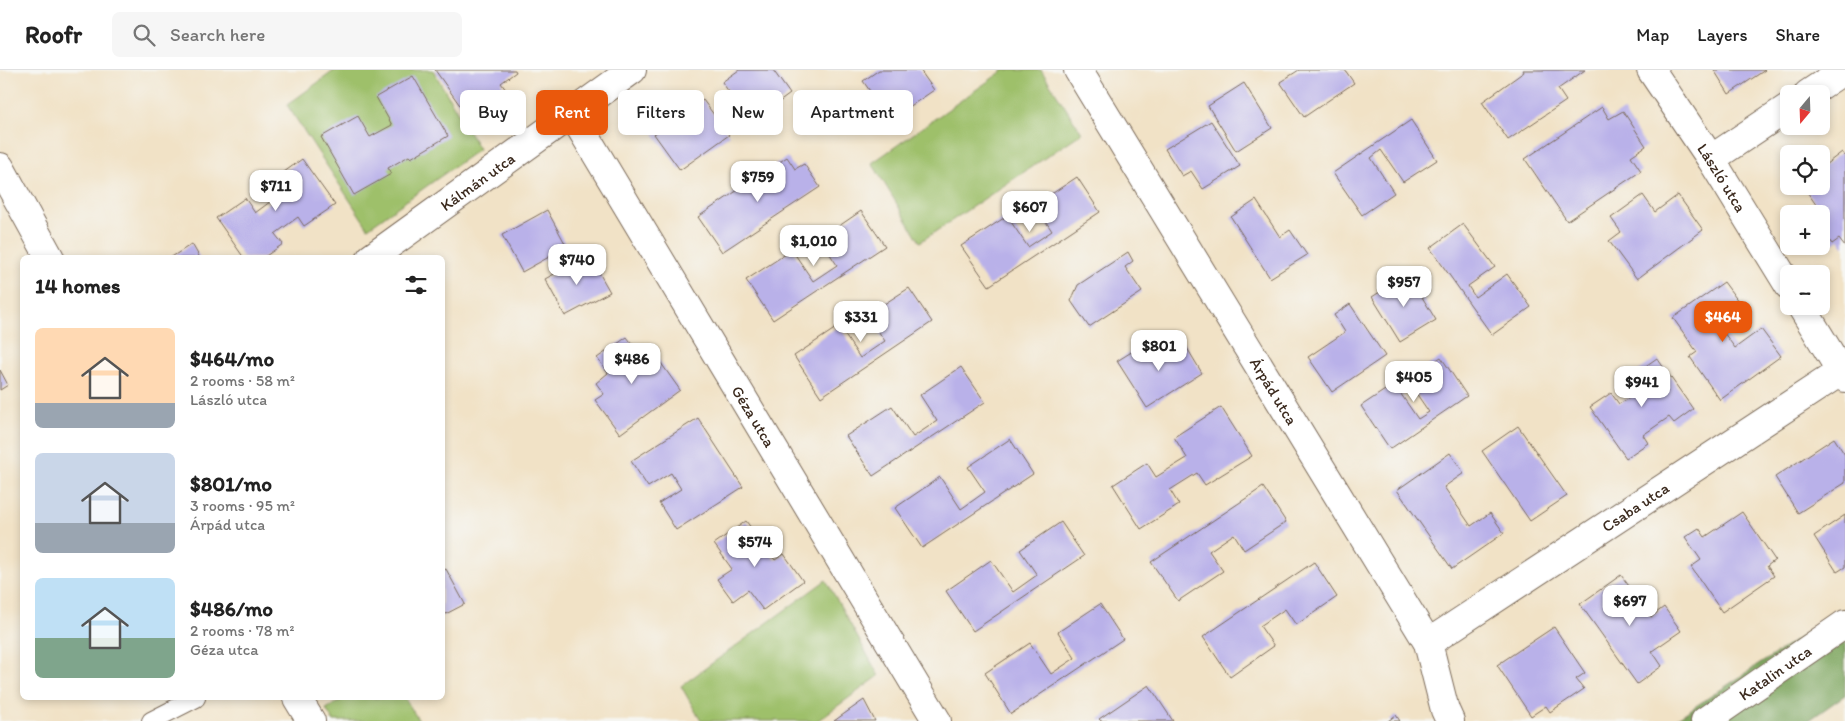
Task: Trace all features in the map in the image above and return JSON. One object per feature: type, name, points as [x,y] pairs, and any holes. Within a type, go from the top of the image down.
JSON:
[{"type":"street","name":"Kálmán utca","points":[[603,90],[632,70]]},
{"type":"street","name":"Árpád utca","points":[[1078,70],[1428,643],[1443,702],[1450,721]]},
{"type":"street","name":"László utca","points":[[1651,70],[1711,159],[1780,271]]},
{"type":"street","points":[[1822,85],[1844,70]]},
{"type":"street","points":[[1711,159],[1780,113]]},
{"type":"street","name":"Kálmán utca","points":[[375,255],[540,135]]},
{"type":"street","name":"Géza utca","points":[[586,135],[937,721]]},
{"type":"street","points":[[0,168],[48,255]]},
{"type":"street","points":[[1806,315],[1843,375]]},
{"type":"street","name":"Csaba utca","points":[[1428,643],[1843,375]]},
{"type":"street","name":"Katalin utca","points":[[1705,721],[1845,624]]},
{"type":"street","points":[[298,700],[310,721]]},
{"type":"lane","points":[[151,721],[192,700]]},
{"type":"green space","points":[[335,70],[433,70],[460,116],[460,135],[471,135],[479,149],[368,228],[287,105]]},
{"type":"green space","points":[[1004,70],[1041,70],[1082,133],[920,242],[872,163]]},
{"type":"green space","points":[[826,580],[879,676],[817,721],[701,721],[681,686]]},
{"type":"green space","points":[[1845,608],[1845,695],[1808,721],[1673,721]]},
{"type":"green space","points":[[342,700],[406,700],[419,721],[333,721],[326,709]]},
{"type":"building","points":[[435,70],[515,70],[516,72],[501,83],[506,90],[460,90],[460,105]]},
{"type":"building","points":[[739,70],[773,70],[790,94],[783,99],[783,90],[728,90],[722,82]]},
{"type":"building","points":[[879,70],[920,70],[934,90],[913,104],[913,90],[869,90],[863,81]]},
{"type":"building","points":[[1299,70],[1345,70],[1354,83],[1304,117],[1280,82]]},
{"type":"building","points":[[1523,70],[1585,70],[1558,89],[1566,101],[1508,140],[1482,102],[1524,72]]},
{"type":"building","points":[[1714,70],[1765,70],[1729,94]]},
{"type":"building","points":[[413,76],[448,136],[411,158],[409,156],[388,168],[391,174],[354,195],[321,137],[358,116],[370,137],[392,125],[376,97]]},
{"type":"building","points":[[1244,83],[1272,128],[1236,151],[1208,106]]},
{"type":"building","points":[[704,101],[714,115],[714,135],[729,135],[680,170],[655,135],[704,135]]},
{"type":"building","points":[[1602,107],[1609,119],[1623,111],[1646,146],[1631,156],[1641,171],[1567,221],[1525,159]]},
{"type":"building","points":[[1411,120],[1437,160],[1403,182],[1381,150],[1371,158],[1394,193],[1362,215],[1333,173]]},
{"type":"building","points":[[1211,121],[1240,166],[1203,189],[1191,171],[1182,176],[1165,149]]},
{"type":"building","points":[[1842,152],[1845,156],[1845,247],[1839,239],[1832,244],[1830,241],[1830,205],[1816,205],[1809,195],[1830,195],[1830,161]]},
{"type":"building","points":[[787,157],[795,169],[804,164],[820,187],[722,252],[698,217]]},
{"type":"building","points":[[302,159],[335,205],[304,226],[298,217],[275,234],[283,244],[267,255],[242,255],[216,218],[245,198],[255,213],[278,196],[269,183]]},
{"type":"building","points":[[1077,177],[1100,212],[989,286],[961,246],[1007,216],[1028,247],[1052,231],[1035,205]]},
{"type":"building","points":[[1643,195],[1655,212],[1678,195],[1703,230],[1637,279],[1609,241],[1621,232],[1611,218]]},
{"type":"building","points":[[1256,200],[1280,237],[1290,230],[1307,255],[1270,278],[1231,217]]},
{"type":"building","points":[[547,210],[567,247],[522,272],[502,235]]},
{"type":"building","points":[[861,211],[885,246],[773,320],[746,280],[792,250],[813,281],[837,265],[820,239]]},
{"type":"building","points":[[1463,224],[1495,267],[1468,286],[1475,297],[1507,274],[1531,307],[1492,335],[1430,248]]},
{"type":"building","points":[[192,244],[198,255],[175,255]]},
{"type":"building","points":[[1128,252],[1133,261],[1125,267],[1142,292],[1089,327],[1071,301],[1078,285]]},
{"type":"building","points":[[589,255],[610,292],[565,316],[545,279]]},
{"type":"building","points":[[1408,274],[1436,320],[1400,342],[1372,297]]},
{"type":"building","points":[[1724,282],[1741,305],[1716,322],[1735,348],[1761,329],[1781,356],[1720,400],[1690,357],[1697,352],[1673,318]]},
{"type":"building","points":[[909,288],[932,322],[821,397],[794,356],[839,326],[860,358],[885,341],[867,315]]},
{"type":"building","points":[[1350,304],[1385,356],[1332,392],[1308,357],[1345,332],[1334,315]]},
{"type":"building","points":[[627,337],[646,362],[656,356],[680,390],[620,434],[595,400],[604,394],[596,383],[608,373],[597,358]]},
{"type":"building","points":[[1146,343],[1156,361],[1184,343],[1202,373],[1147,408],[1117,361]]},
{"type":"building","points":[[1441,357],[1467,396],[1390,449],[1361,406],[1394,384],[1418,419],[1429,412],[1407,380]]},
{"type":"building","points":[[1657,358],[1693,409],[1674,423],[1669,417],[1643,435],[1648,443],[1626,458],[1590,407],[1611,393],[1619,404],[1629,398],[1636,392],[1627,379]]},
{"type":"building","points":[[961,367],[985,402],[873,476],[846,436],[892,406],[913,437],[937,421],[920,395]]},
{"type":"building","points":[[0,370],[8,385],[0,390]]},
{"type":"building","points":[[1221,407],[1252,456],[1205,485],[1197,473],[1170,490],[1179,505],[1141,529],[1113,485],[1147,463],[1156,477],[1187,458],[1174,437]]},
{"type":"building","points":[[698,418],[743,487],[676,530],[659,503],[681,489],[671,473],[648,487],[631,461]]},
{"type":"building","points":[[1518,426],[1567,496],[1530,521],[1482,451]]},
{"type":"building","points":[[1834,438],[1845,455],[1845,483],[1798,513],[1775,477]]},
{"type":"building","points":[[1010,439],[1033,474],[922,548],[895,508],[940,477],[961,509],[985,492],[968,467]]},
{"type":"building","points":[[1450,453],[1464,473],[1444,487],[1471,526],[1490,513],[1504,533],[1452,569],[1397,490]]},
{"type":"building","points":[[1263,487],[1286,522],[1244,550],[1234,534],[1209,551],[1223,571],[1178,601],[1151,562]]},
{"type":"building","points":[[1742,512],[1775,560],[1767,566],[1774,576],[1722,612],[1691,567],[1701,560],[1685,537],[1699,528],[1705,537]]},
{"type":"building","points":[[1845,515],[1845,567],[1837,572],[1814,536]]},
{"type":"building","points":[[746,521],[775,560],[784,554],[803,581],[763,610],[748,590],[733,601],[717,579],[732,569],[714,544]]},
{"type":"building","points":[[1061,522],[1084,556],[973,631],[946,591],[991,560],[1013,592],[1037,575],[1020,550]]},
{"type":"building","points":[[1314,562],[1337,597],[1296,625],[1285,609],[1260,626],[1274,646],[1230,677],[1203,637]]},
{"type":"building","points":[[445,570],[465,604],[445,614]]},
{"type":"building","points":[[1621,575],[1651,617],[1664,607],[1681,631],[1652,651],[1662,666],[1637,684],[1580,604]]},
{"type":"building","points":[[1100,604],[1123,639],[1011,714],[985,673],[1030,643],[1051,674],[1075,658],[1058,632]]},
{"type":"building","points":[[1554,627],[1585,673],[1576,679],[1584,689],[1550,712],[1546,706],[1531,716],[1497,665]]},
{"type":"building","points":[[1149,685],[1173,721],[1101,721],[1099,719]]},
{"type":"building","points":[[864,700],[875,721],[834,721]]},
{"type":"building","points":[[1396,715],[1400,721],[1388,721]]}]
